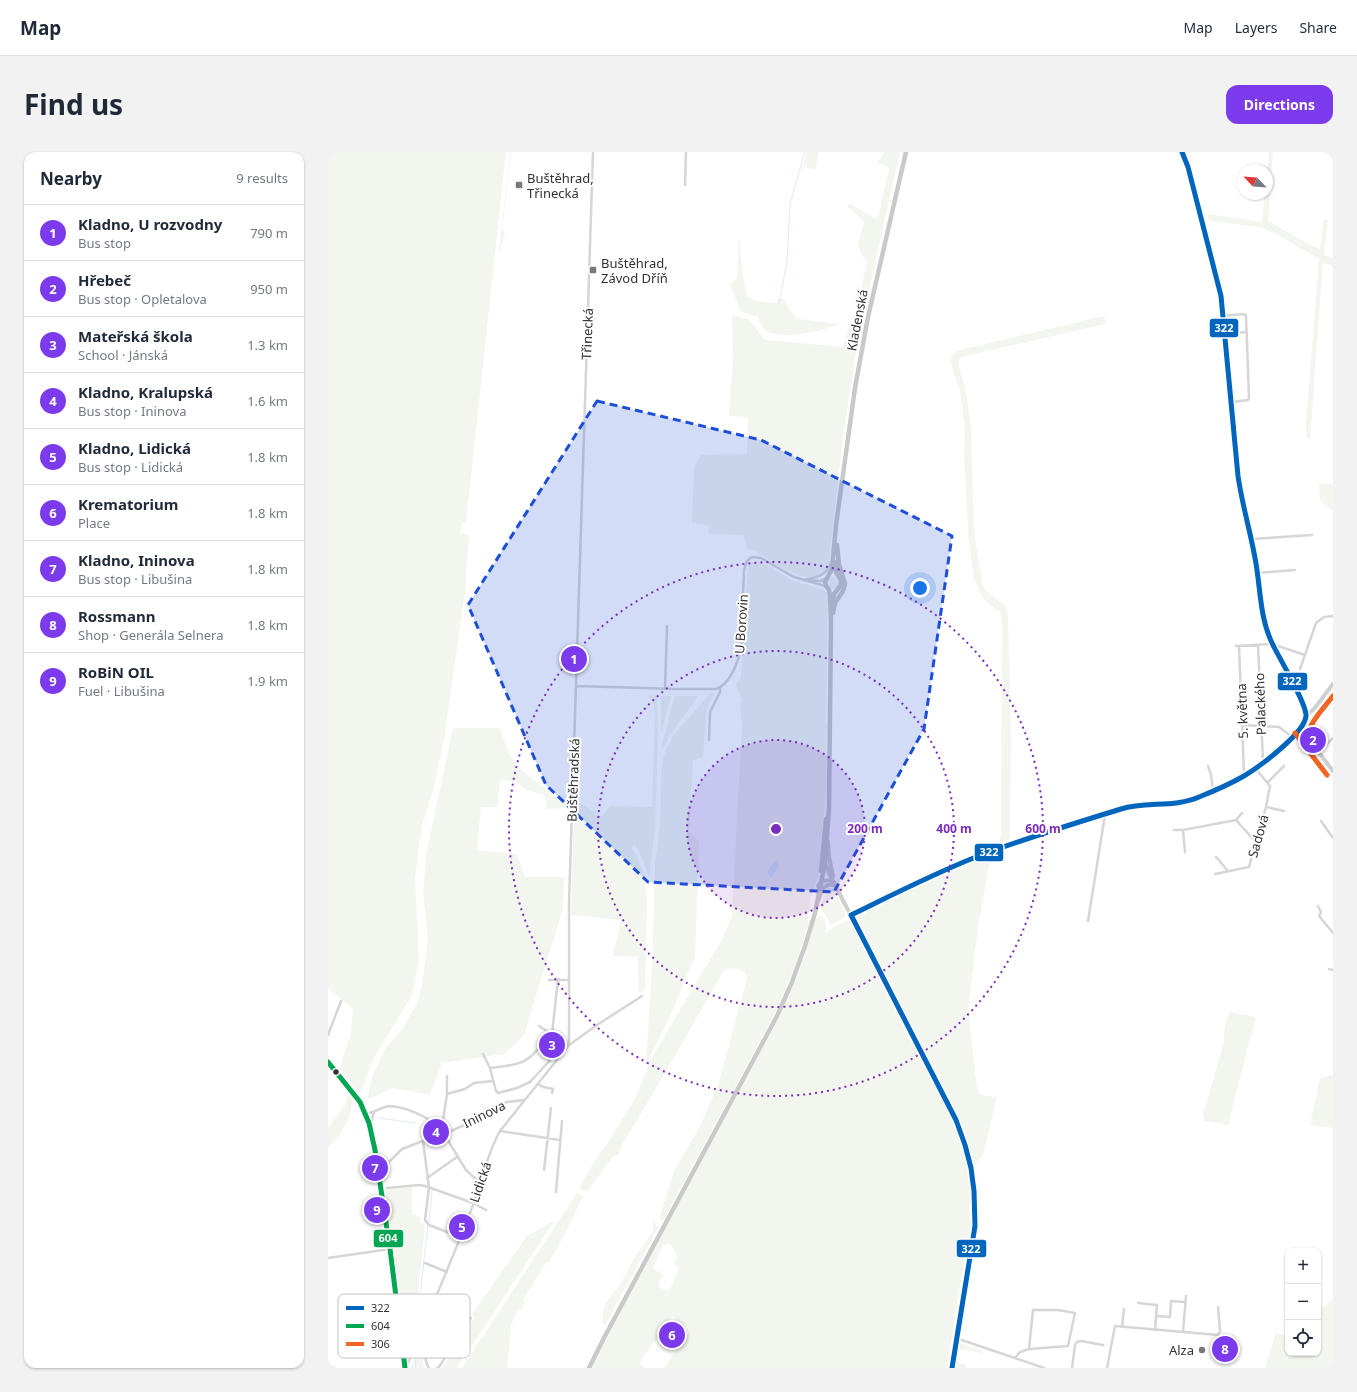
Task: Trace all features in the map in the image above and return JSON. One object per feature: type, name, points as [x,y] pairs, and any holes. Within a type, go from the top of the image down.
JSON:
[{"type":"main road","name":"Kladenská","points":[[841,494],[855,388],[868,317],[906,152]]},
{"type":"main road","points":[[810,926],[815,913],[822,882],[828,826],[831,601],[829,590],[825,582],[832,569],[834,540],[841,494]]},
{"type":"main road","points":[[831,621],[833,599],[841,583],[836,566],[841,494]]},
{"type":"main road","points":[[831,621],[836,603],[845,584],[839,564],[837,545]]},
{"type":"main road","points":[[828,577],[834,575],[838,577]]},
{"type":"main road","points":[[829,590],[837,590]]},
{"type":"main road","points":[[589,1368],[608,1329],[777,1016],[799,965],[810,926],[818,886],[829,788]]},
{"type":"street","name":"Třinecká","points":[[582,515],[593,152]]},
{"type":"street","points":[[685,185],[686,152]]},
{"type":"street","points":[[1182,152],[1188,167],[1218,281],[1232,402],[1238,476],[1242,502],[1252,539],[1258,573],[1261,610],[1272,644],[1301,700],[1306,716]]},
{"type":"street","points":[[1223,316],[1244,314],[1246,332],[1250,398],[1248,400],[1232,402]]},
{"type":"street","points":[[1225,334],[1246,332]]},
{"type":"street","name":"Buštěhradská","points":[[569,1045],[569,903],[582,515]]},
{"type":"street","points":[[1252,539],[1312,536]]},
{"type":"street","points":[[803,580],[818,577],[826,572],[829,568],[834,540]]},
{"type":"street","name":"U Borovin","points":[[709,740],[710,712],[720,692],[720,688],[725,684],[735,668],[740,654],[744,570],[747,561],[752,557],[761,558],[788,574],[803,580]]},
{"type":"street","points":[[1258,573],[1295,570]]},
{"type":"street","points":[[803,580],[821,581],[828,577]]},
{"type":"street","points":[[803,580],[826,586]]},
{"type":"street","points":[[1300,669],[1316,623],[1324,617],[1333,616]]},
{"type":"street","points":[[665,689],[667,626]]},
{"type":"street","points":[[1236,646],[1272,644],[1305,655]]},
{"type":"street","name":"Palackého","points":[[1258,645],[1262,762]]},
{"type":"street","name":"5. května","points":[[1239,646],[1244,776]]},
{"type":"street","points":[[851,915],[930,876],[976,857],[1128,807],[1179,803],[1198,798],[1213,791],[1244,776],[1273,755],[1301,729],[1306,716],[1333,684]]},
{"type":"street","points":[[576,686],[665,689],[720,688]]},
{"type":"street","points":[[1242,725],[1261,725],[1282,728],[1292,737]]},
{"type":"street","points":[[1301,729],[1333,771]]},
{"type":"street","points":[[1319,752],[1333,738]]},
{"type":"street","points":[[1208,766],[1213,791]]},
{"type":"street","points":[[1255,768],[1268,782],[1284,766]]},
{"type":"street","name":"Sadová","points":[[1215,874],[1249,867],[1266,807],[1270,786],[1268,782]]},
{"type":"street","name":"Sadová","points":[[1266,807],[1284,812]]},
{"type":"street","points":[[1174,830],[1183,830],[1236,820],[1242,813]]},
{"type":"street","points":[[1088,921],[1106,814]]},
{"type":"street","points":[[1236,820],[1252,838],[1257,840]]},
{"type":"street","points":[[1321,821],[1333,838]]},
{"type":"street","points":[[828,826],[829,857],[836,884]]},
{"type":"street","points":[[1183,830],[1185,852]]},
{"type":"street","points":[[824,842],[825,863],[956,1120],[971,1168],[974,1191],[975,1226],[952,1368]]},
{"type":"street","points":[[1216,857],[1228,871]]},
{"type":"street","points":[[818,886],[822,882],[829,880],[836,884]]},
{"type":"street","points":[[815,913],[825,886],[836,884]]},
{"type":"street","points":[[1318,906],[1321,912],[1319,916],[1332,931]]},
{"type":"street","points":[[1329,969],[1333,970]]},
{"type":"street","points":[[490,1068],[515,1065],[526,1061],[540,1048],[551,1033],[558,979]]},
{"type":"street","points":[[549,980],[569,980]]},
{"type":"street","name":"Lidická","points":[[438,1294],[473,1203],[492,1147],[500,1131],[569,1045],[642,996]]},
{"type":"street","points":[[328,1035],[342,1001]]},
{"type":"street","points":[[539,1026],[569,1045]]},
{"type":"street","points":[[447,1094],[465,1089],[474,1083],[494,1080],[483,1054]]},
{"type":"street","name":"Lidická","points":[[494,1080],[496,1091],[498,1092],[519,1087],[533,1080],[553,1057],[560,1055]]},
{"type":"street","points":[[328,1062],[360,1102],[369,1123],[378,1170],[396,1294]]},
{"type":"street","points":[[447,1076],[447,1094],[441,1128],[438,1132],[443,1133],[466,1170],[480,1183]]},
{"type":"street","points":[[538,1084],[543,1087],[553,1089],[552,1093]]},
{"type":"street","name":"Ininova","points":[[378,1170],[387,1164],[402,1149],[471,1122],[495,1106],[507,1102],[524,1100]]},
{"type":"street","points":[[365,1114],[387,1106],[402,1108],[418,1114],[441,1128]]},
{"type":"street","points":[[544,1170],[551,1108]]},
{"type":"street","points":[[369,1123],[372,1120],[374,1112]]},
{"type":"street","points":[[556,1192],[562,1121]]},
{"type":"street","name":"Ininova","points":[[441,1128],[445,1129],[443,1133]]},
{"type":"street","points":[[500,1131],[560,1140]]},
{"type":"street","points":[[423,1141],[429,1187],[424,1217],[428,1224],[460,1237]]},
{"type":"street","points":[[427,1178],[457,1157]]},
{"type":"street","points":[[387,1188],[418,1185],[429,1187],[473,1203],[486,1210]]},
{"type":"street","points":[[328,1258],[390,1249]]},
{"type":"street","points":[[425,1263],[447,1272]]},
{"type":"street","points":[[1183,1332],[1186,1296]]},
{"type":"street","points":[[1156,1316],[1170,1317],[1171,1301],[1185,1302]]},
{"type":"street","points":[[1138,1303],[1158,1305],[1155,1330]]},
{"type":"street","points":[[1107,1368],[1115,1326],[1218,1335],[1220,1331],[1218,1307]]},
{"type":"street","points":[[1122,1327],[1124,1309]]},
{"type":"street","points":[[1015,1358],[1020,1352],[1068,1346],[1075,1313],[1058,1310],[1033,1310],[1029,1350]]},
{"type":"street","points":[[956,1338],[1044,1368]]},
{"type":"street","points":[[1072,1368],[1075,1345],[1077,1342],[1080,1341],[1104,1345]]},
{"type":"street","points":[[405,1358],[406,1368]]},
{"type":"street","name":"Lidická","points":[[406,1368],[410,1358]]},
{"type":"street","points":[[426,1358],[429,1368]]},
{"type":"street","points":[[437,1368],[445,1358]]},
{"type":"highlighted area","points":[[597,401],[761,440],[952,536],[924,729],[834,892],[648,882],[546,785],[468,605]]},
{"type":"shaded area","points":[[328,152],[506,152],[466,523],[462,523],[460,533],[469,535],[465,591],[444,740],[433,790],[422,826],[415,879],[419,962],[411,997],[373,1059],[360,1094],[339,1069],[351,1033],[353,1009],[328,988]]},
{"type":"shaded area","points":[[510,152],[502,231],[505,232],[498,259]]},
{"type":"shaded area","points":[[807,152],[819,152],[815,170],[803,166]]},
{"type":"shaded area","points":[[884,152],[900,152],[858,340],[844,430],[828,567],[823,573],[816,577],[801,576],[776,564],[755,551],[748,549],[743,535],[709,534],[708,525],[692,523],[694,467],[701,455],[747,454],[748,417],[729,416],[733,361],[732,316],[749,319],[765,340],[843,347],[850,323],[854,321],[867,262],[861,254],[859,248],[859,240],[864,222],[850,208],[847,208],[850,203],[873,218],[876,219],[878,217],[889,167],[875,161],[880,160]]},
{"type":"shaded area","points":[[1269,152],[1273,152],[1272,164],[1268,164]]},
{"type":"shaded area","points":[[1264,200],[1270,200],[1268,221],[1320,249],[1324,219],[1328,220],[1324,255],[1333,258],[1333,266],[1323,263],[1309,441],[1306,436],[1306,424],[1319,259],[1263,228],[1208,220],[1208,214],[1262,222]]},
{"type":"shaded area","points":[[739,234],[743,276],[748,296],[757,301],[775,303],[778,299],[784,299],[790,310],[798,319],[839,324],[813,332],[780,335],[765,330],[758,317],[740,311],[730,284],[737,278]]},
{"type":"shaded area","points":[[1104,316],[1106,324],[961,357],[958,362],[965,388],[971,425],[975,539],[983,586],[986,591],[1004,605],[1008,618],[1011,740],[1011,838],[996,844],[1000,839],[1001,832],[1002,620],[1000,612],[985,601],[974,578],[969,544],[964,456],[965,430],[960,391],[950,361],[954,353],[968,348]]},
{"type":"shaded area","points":[[1319,483],[1333,484],[1333,511],[1320,500]]},
{"type":"shaded area","points":[[758,561],[773,568],[793,581],[823,589],[828,594],[826,788],[818,877],[810,898],[808,925],[796,964],[774,1015],[663,1221],[660,1219],[660,1216],[674,1171],[700,1126],[718,1085],[747,978],[741,970],[733,968],[723,972],[620,1148],[619,1155],[613,1156],[587,1192],[579,1188],[636,1097],[652,1057],[723,938],[732,915],[742,726],[740,704],[742,700],[736,684],[741,678],[748,563]]},
{"type":"shaded area","points":[[831,577],[835,577],[839,583],[835,589],[831,589],[827,585],[827,581]]},
{"type":"shaded area","points":[[710,693],[715,693],[707,708],[703,757],[693,760],[689,833],[699,841],[695,956],[670,1017],[646,1065],[652,966],[655,865],[660,824],[662,763],[666,749],[674,735]]},
{"type":"shaded area","points":[[648,695],[657,696],[658,739],[655,829],[649,878],[644,861],[635,845],[631,847],[643,872],[647,895],[645,991],[639,993],[638,957],[613,956],[621,920],[571,915],[574,804],[575,800],[602,816],[610,806],[652,807],[655,714],[654,705]]},
{"type":"shaded area","points":[[661,696],[671,696],[661,733]]},
{"type":"shaded area","points":[[675,696],[698,696],[669,736],[662,752],[663,740]]},
{"type":"shaded area","points":[[453,728],[500,728],[510,756],[526,774],[551,793],[568,801],[567,808],[546,809],[546,799],[544,795],[526,790],[514,781],[500,780],[497,807],[481,807],[477,850],[517,854],[525,877],[564,877],[563,908],[524,1035],[504,1054],[442,1063],[430,1095],[392,1088],[367,1100],[373,1074],[385,1049],[403,1028],[417,1003],[422,986],[428,939],[423,893],[426,855]]},
{"type":"shaded area","points":[[998,854],[998,856],[992,856],[990,860],[978,927],[969,1001],[969,1018],[977,1089],[981,1095],[997,1097],[983,1155],[974,1166],[958,1118],[855,918],[923,883],[986,857]]},
{"type":"shaded area","points":[[776,860],[778,860],[779,866],[772,877],[770,877],[768,870]]},
{"type":"shaded area","points":[[828,887],[834,890],[846,916],[831,925],[821,909],[823,898]]},
{"type":"shaded area","points":[[820,915],[825,919],[825,933],[849,919],[954,1121],[968,1168],[970,1231],[947,1368],[664,1368],[688,1334],[689,1328],[672,1316],[639,1363],[645,1368],[592,1368],[636,1282],[779,1018],[797,976],[814,924]],"holes":[[[663,1244],[671,1245],[677,1256],[674,1263],[679,1268],[669,1291],[658,1287],[663,1274],[653,1269]]]},
{"type":"shaded area","points":[[1230,1012],[1256,1017],[1229,1121],[1230,1123],[1227,1125],[1205,1121],[1203,1115],[1224,1042],[1225,1027]]},
{"type":"shaded area","points":[[1333,1075],[1333,1128],[1310,1125],[1320,1078]]},
{"type":"shaded area","points":[[349,1091],[354,1098],[348,1120],[339,1136],[328,1148],[328,1128],[345,1105]]},
{"type":"shaded area","points":[[412,1187],[412,1215],[420,1216],[420,1222],[425,1226],[418,1294],[398,1294],[383,1190]]},
{"type":"shaded area","points":[[577,1193],[583,1196],[565,1234],[549,1262],[546,1263],[523,1300],[526,1302],[521,1310],[518,1309],[510,1328],[507,1368],[462,1368]]},
{"type":"shaded area","points":[[653,1219],[658,1228],[605,1325],[602,1323],[602,1320],[605,1303],[621,1283],[634,1258],[651,1234]]},
{"type":"shaded area","points":[[555,1220],[470,1348],[470,1325],[475,1317],[472,1314],[527,1236]]},
{"type":"shaded area","points":[[1333,1299],[1333,1368],[1265,1368],[1276,1333],[1285,1335],[1285,1356],[1321,1356],[1321,1309]]},
{"type":"shaded area","points":[[958,1344],[963,1344],[983,1351],[983,1354],[981,1355],[981,1353],[961,1349],[958,1351],[956,1360],[958,1363],[966,1365],[966,1368],[953,1368]]},
{"type":"shaded area","points":[[415,1358],[423,1358],[423,1364],[426,1368],[411,1368]]},
{"type":"shaded area","points":[[448,1358],[464,1358],[457,1368],[442,1368]]},
{"type":"waterway","points":[[779,304],[787,262],[790,204],[805,152]]},
{"type":"waterway","points":[[379,1118],[415,1123]]},
{"type":"waterway","points":[[429,1222],[432,1191]]},
{"type":"waterway","points":[[420,1294],[428,1225]]},
{"type":"waterway","points":[[415,1358],[416,1368]]},
{"type":"transit line","name":"322","points":[[851,915],[913,885],[994,850],[1121,809],[1140,805],[1170,804],[1189,800],[1228,785],[1251,772],[1280,749],[1290,740],[1304,723],[1306,716],[1302,702],[1269,636],[1263,614],[1257,569],[1238,476],[1221,296],[1188,167],[1182,152]]},
{"type":"transit line","name":"306","points":[[1308,732],[1316,718],[1333,696]]},
{"type":"transit line","name":"306","points":[[1295,733],[1327,775]]},
{"type":"transit line","name":"322","points":[[851,915],[956,1120],[971,1168],[974,1191],[975,1226],[952,1368]]},
{"type":"transit line","name":"604","points":[[328,1062],[360,1102],[369,1123],[375,1150],[396,1294]]},
{"type":"transit line","name":"604","points":[[404,1358],[405,1368]]},
{"type":"place","name":"Buštěhrad, Třinecká","points":[[519,185]]},
{"type":"place","name":"Buštěhrad, Závod Dříň","points":[[593,270]]},
{"type":"place","name":"Kladno, U rozvodny","points":[[574,659]]},
{"type":"place","name":"Hřebeč","points":[[1313,740]]},
{"type":"place","name":"Mateřská škola","points":[[552,1045]]},
{"type":"place","name":"Kladno, Kralupská","points":[[436,1132]]},
{"type":"place","name":"Kladno, Ininova","points":[[375,1168]]},
{"type":"place","name":"RoBiN OIL","points":[[377,1210]]},
{"type":"place","name":"Kladno, Lidická","points":[[462,1227]]},
{"type":"place","name":"Krematorium","points":[[672,1335]]},
{"type":"place","name":"Rossmann","points":[[1225,1349]]},
{"type":"place","name":"Alza","points":[[1202,1350]]}]
